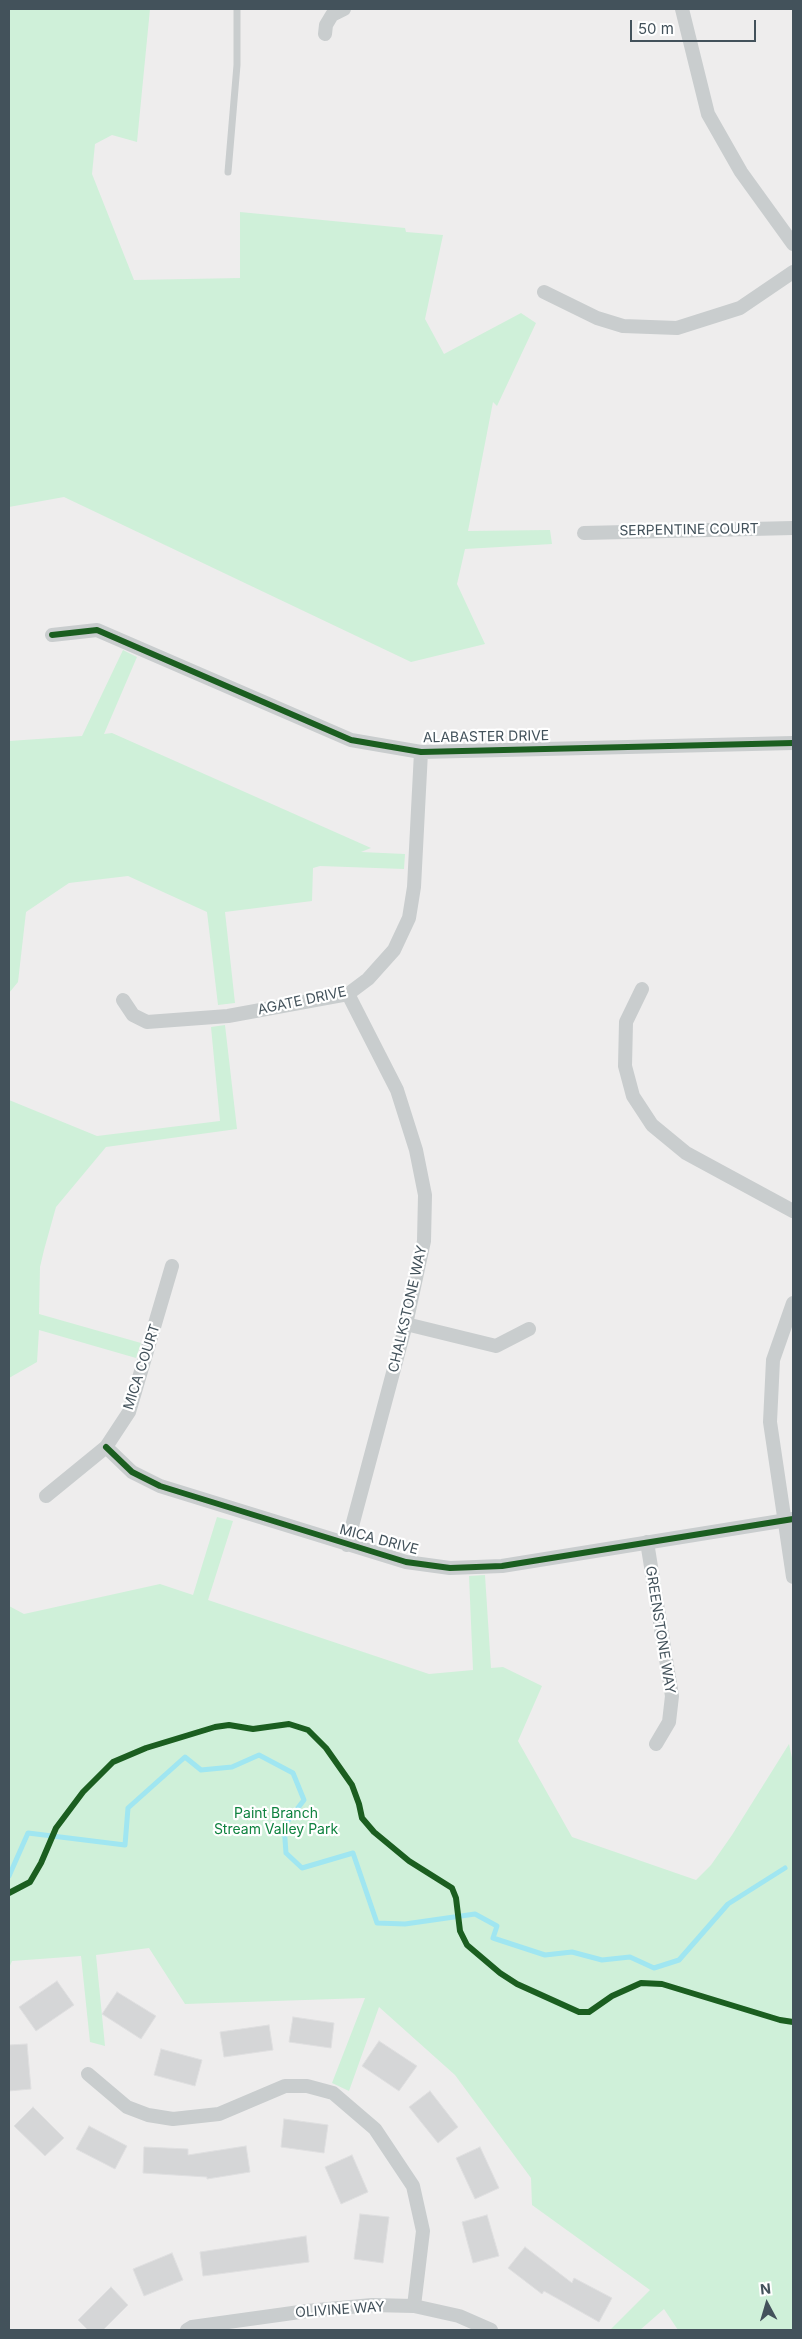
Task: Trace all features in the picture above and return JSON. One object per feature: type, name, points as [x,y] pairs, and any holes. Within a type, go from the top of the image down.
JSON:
[{"type":"street","points":[[325,34],[326,25],[332,15],[344,9]]},
{"type":"street","points":[[682,9],[708,114],[741,172],[793,244]]},
{"type":"street","points":[[544,292],[597,318],[623,326],[677,328],[740,308],[793,272]]},
{"type":"street","name":"SERPENTINE COURT","points":[[584,533],[793,528]]},
{"type":"street","name":"ALABASTER DRIVE","points":[[52,635],[97,630],[352,740],[422,752],[793,743]]},
{"type":"street","name":"AGATE DRIVE","points":[[123,1000],[133,1015],[147,1022],[228,1016],[348,994],[368,979],[394,950],[409,918],[414,887],[422,752]]},
{"type":"street","points":[[642,988],[626,1022],[625,1066],[634,1096],[652,1125],[686,1153],[793,1211]]},
{"type":"street","name":"CHALKSTONE WAY","points":[[347,1545],[406,1324],[424,1241],[425,1195],[416,1150],[397,1090],[348,994]]},
{"type":"street","name":"MICA COURT","points":[[46,1496],[106,1447],[129,1412],[136,1395],[172,1266]]},
{"type":"street","points":[[793,1303],[773,1360],[770,1422],[788,1519],[793,1577]]},
{"type":"street","points":[[406,1324],[496,1346],[529,1329]]},
{"type":"street","name":"MICA DRIVE","points":[[106,1447],[132,1472],[160,1486],[406,1562],[450,1568],[502,1566],[788,1519]]},
{"type":"street","name":"GREENSTONE WAY","points":[[647,1542],[672,1696],[669,1722],[656,1744]]},
{"type":"street","points":[[88,2074],[127,2106],[148,2115],[173,2119],[220,2114],[285,2086],[307,2086],[333,2093],[375,2129],[413,2186],[423,2231],[414,2306]]},
{"type":"street","name":"OLIVINE WAY","points":[[187,2330],[192,2327],[307,2311],[372,2305],[414,2306],[459,2316],[491,2330]]},
{"type":"lane","points":[[228,172],[238,65],[237,9]]},
{"type":"green space","points":[[9,9],[150,9],[137,142],[112,135],[95,144],[92,174],[134,280],[240,278],[240,212],[405,228],[406,232],[443,235],[425,319],[444,354],[521,313],[536,323],[497,406],[493,402],[468,531],[550,530],[552,544],[465,549],[457,584],[485,644],[411,662],[64,497],[9,507]]},
{"type":"green space","points":[[123,650],[137,657],[104,734],[112,733],[371,848],[361,852],[405,854],[404,869],[320,866],[313,868],[312,901],[225,912],[235,1003],[218,1005],[207,912],[128,876],[69,883],[26,912],[18,982],[9,993],[9,741],[82,736]]},
{"type":"green space","points":[[225,1025],[237,1129],[106,1147],[56,1207],[44,1250],[40,1267],[39,1314],[141,1343],[136,1358],[39,1330],[37,1362],[9,1378],[9,1100],[97,1136],[220,1121],[211,1027]]},
{"type":"green space","name":"Paint Branch Stream Valley Park","points":[[217,1517],[233,1521],[208,1600],[429,1674],[473,1670],[469,1576],[485,1575],[491,1668],[503,1667],[542,1686],[518,1741],[572,1837],[696,1880],[711,1865],[732,1835],[789,1744],[793,1763],[793,2330],[678,2330],[664,2309],[640,2330],[610,2330],[650,2290],[532,2205],[531,2178],[455,2075],[379,2007],[349,2091],[332,2083],[365,1998],[185,2004],[149,1948],[96,1955],[105,2046],[90,2042],[81,1956],[12,1961],[9,1968],[9,1606],[24,1614],[160,1584],[193,1595]]},
{"type":"building","points":[[57,1981],[74,2005],[36,2031],[19,2007]]},
{"type":"building","points":[[117,1992],[156,2016],[141,2039],[102,2014]]},
{"type":"building","points":[[293,2017],[334,2023],[331,2048],[289,2042]]},
{"type":"building","points":[[269,2025],[273,2050],[224,2057],[220,2032]]},
{"type":"building","points":[[379,2041],[417,2066],[399,2091],[362,2066]]},
{"type":"building","points":[[27,2044],[31,2089],[9,2091],[9,2045]]},
{"type":"building","points":[[161,2049],[202,2060],[195,2086],[154,2075]]},
{"type":"building","points":[[430,2091],[458,2127],[438,2143],[409,2107]]},
{"type":"building","points":[[33,2107],[64,2138],[45,2156],[14,2126]]},
{"type":"building","points":[[284,2119],[328,2125],[324,2153],[281,2147]]},
{"type":"building","points":[[89,2126],[127,2146],[115,2169],[76,2149]]},
{"type":"building","points":[[246,2146],[250,2172],[207,2179],[207,2177],[143,2173],[144,2147],[188,2149],[188,2155]]},
{"type":"building","points":[[480,2147],[499,2188],[475,2199],[456,2158]]},
{"type":"building","points":[[352,2155],[368,2192],[341,2204],[325,2167]]},
{"type":"building","points":[[360,2214],[389,2217],[383,2263],[354,2259]]},
{"type":"building","points":[[487,2215],[499,2256],[473,2263],[462,2222]]},
{"type":"building","points":[[306,2236],[309,2262],[203,2276],[200,2252]]},
{"type":"building","points":[[525,2247],[572,2283],[574,2278],[612,2298],[599,2322],[544,2291],[542,2294],[508,2268]]},
{"type":"building","points":[[172,2253],[183,2280],[144,2296],[133,2269]]},
{"type":"building","points":[[111,2287],[128,2305],[103,2330],[88,2330],[78,2320]]},
{"type":"waterway","points":[[9,1876],[28,1833],[125,1845],[128,1808],[185,1757],[201,1770],[232,1767],[259,1755],[293,1773],[304,1800],[284,1826],[286,1853],[302,1868],[353,1853],[377,1923],[405,1924],[475,1914],[497,1926],[493,1938],[545,1955],[572,1952],[602,1960],[630,1957],[654,1968],[679,1960],[728,1904],[785,1868]]},
{"type":"cycle path","points":[[52,635],[97,630],[351,740],[421,752],[793,743]]},
{"type":"cycle path","points":[[106,1447],[132,1472],[160,1486],[406,1562],[450,1568],[502,1566],[793,1519]]},
{"type":"cycle path","points":[[9,1893],[30,1882],[41,1863],[56,1828],[83,1792],[113,1762],[146,1748],[215,1727],[229,1725],[253,1729],[289,1724],[308,1730],[326,1748],[352,1785],[362,1818],[374,1832],[409,1861],[452,1888],[456,1898],[460,1931],[467,1945],[500,1973],[517,1984],[579,2012],[589,2012],[612,1996],[641,1983],[662,1984],[780,2020],[793,2022]]}]
